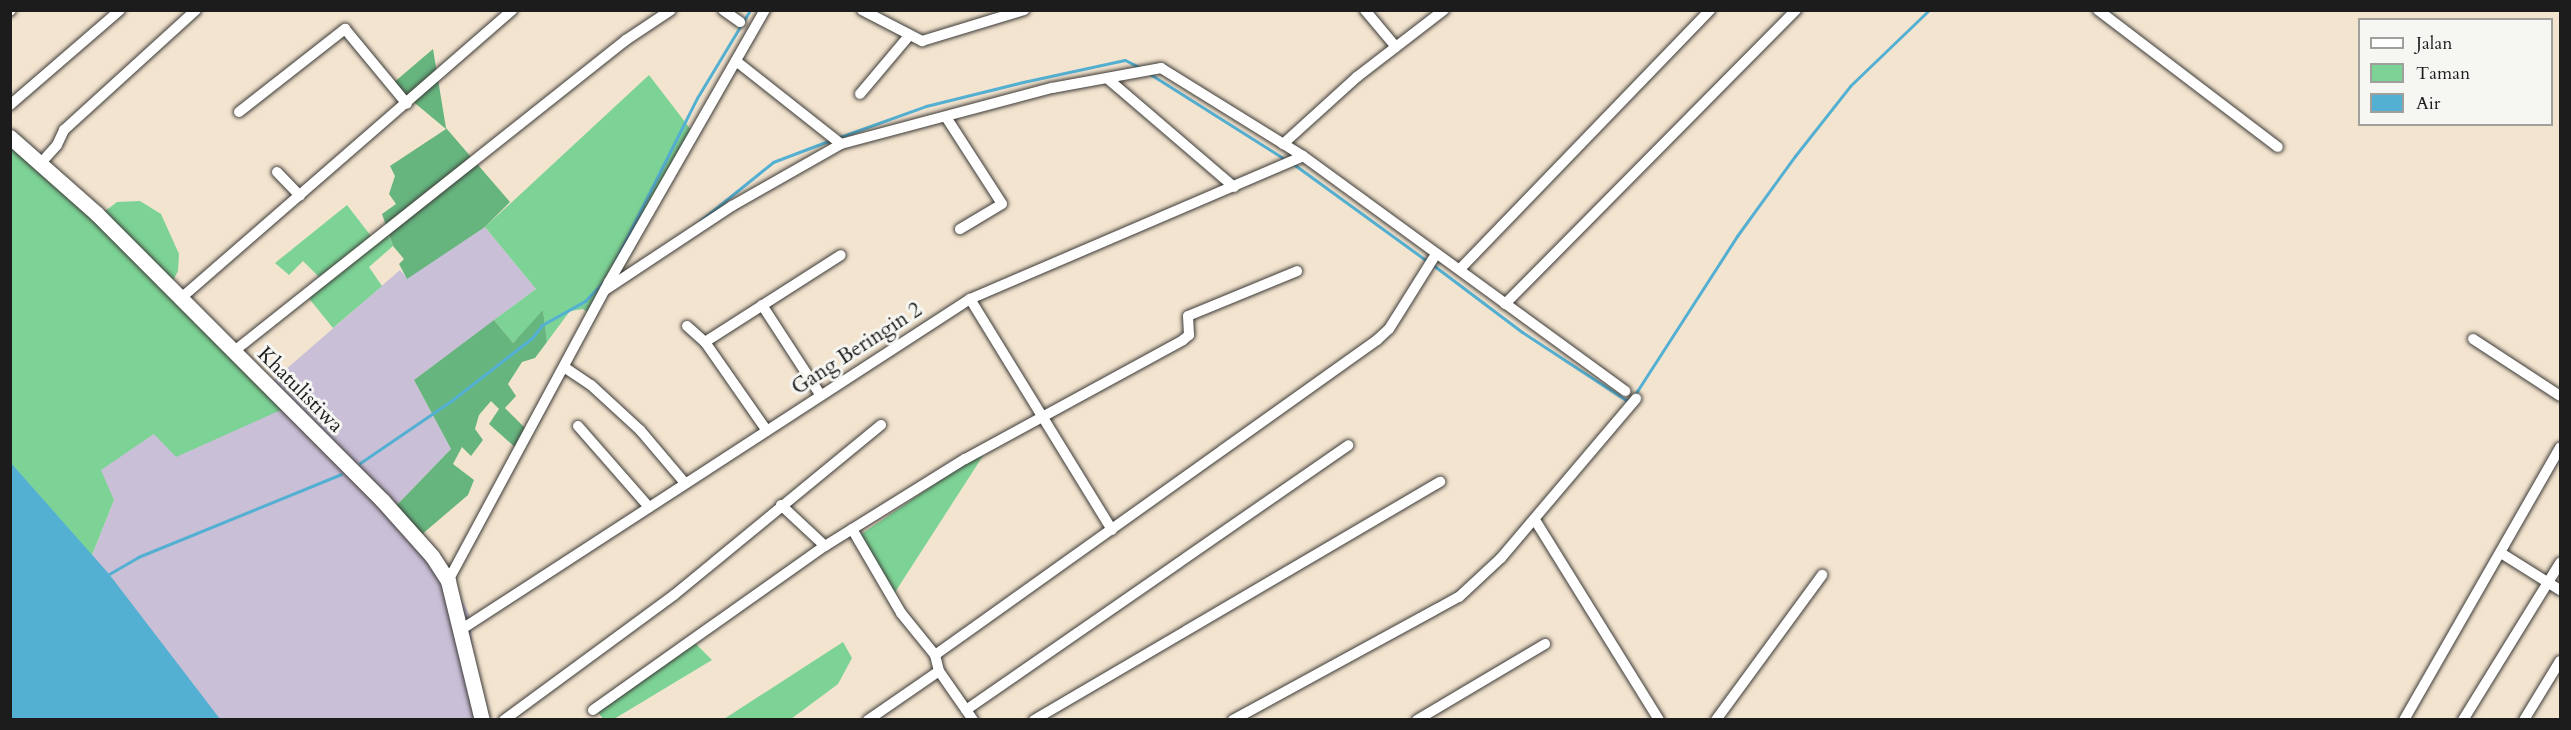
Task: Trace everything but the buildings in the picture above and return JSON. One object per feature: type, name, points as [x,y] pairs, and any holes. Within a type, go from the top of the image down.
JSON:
[{"type":"highway","name":"Khatulistiwa","points":[[10,137],[180,299],[413,534],[448,580],[483,720]]},
{"type":"street","points":[[10,105],[120,10]]},
{"type":"street","points":[[40,164],[57,145],[64,130],[196,10]]},
{"type":"street","points":[[180,299],[407,104],[512,10]]},
{"type":"street","points":[[233,352],[626,40],[670,10]]},
{"type":"street","points":[[723,10],[740,22]]},
{"type":"street","points":[[448,580],[607,287],[765,10]]},
{"type":"street","points":[[869,12],[908,37],[922,41],[1024,10]]},
{"type":"street","points":[[1365,10],[1396,47]]},
{"type":"street","points":[[1283,144],[1396,47],[1444,10]]},
{"type":"street","points":[[1460,269],[1710,10]]},
{"type":"street","points":[[1505,304],[1796,10]]},
{"type":"street","points":[[2097,10],[2278,147]]},
{"type":"street","points":[[239,112],[345,29],[407,104]]},
{"type":"street","points":[[861,94],[908,37]]},
{"type":"street","points":[[736,61],[839,143]]},
{"type":"street","points":[[607,287],[732,206],[839,143],[1052,88],[1137,74],[1157,67],[1283,144],[1294,161],[1435,256],[1460,269],[1625,391]]},
{"type":"street","points":[[1108,79],[1234,187]]},
{"type":"street","points":[[946,117],[1002,204],[960,229]]},
{"type":"street","name":"Gang Beringin 2","points":[[462,630],[970,298],[1294,161]]},
{"type":"street","points":[[277,172],[300,196]]},
{"type":"street","points":[[705,342],[840,255]]},
{"type":"street","points":[[935,655],[1377,340],[1389,329],[1435,256]]},
{"type":"street","points":[[593,710],[852,529],[1042,417],[1183,340],[1188,335],[1188,316],[1297,271]]},
{"type":"street","points":[[970,298],[1112,530]]},
{"type":"street","points":[[762,305],[821,396]]},
{"type":"street","points":[[687,326],[705,342],[767,431]]},
{"type":"street","points":[[2473,339],[2560,396]]},
{"type":"street","points":[[564,367],[591,385],[640,430],[685,483]]},
{"type":"street","points":[[1233,720],[1445,606],[1501,558],[1636,399]]},
{"type":"street","points":[[504,720],[674,596],[880,424]]},
{"type":"street","points":[[578,426],[649,507]]},
{"type":"street","points":[[966,710],[1348,445]]},
{"type":"street","points":[[2404,720],[2560,448]]},
{"type":"street","points":[[1034,720],[1440,482]]},
{"type":"street","points":[[781,505],[825,546]]},
{"type":"street","points":[[1534,520],[1659,720]]},
{"type":"street","points":[[852,529],[901,612],[935,655],[939,671],[973,720]]},
{"type":"street","points":[[2501,553],[2560,590]]},
{"type":"street","points":[[2463,720],[2560,564]]},
{"type":"street","points":[[1716,720],[1822,575]]},
{"type":"street","points":[[1417,720],[1545,644]]},
{"type":"street","points":[[2524,720],[2560,661]]},
{"type":"street","points":[[868,720],[939,671]]},
{"type":"shaded area","points":[[485,227],[536,289],[414,380],[451,449],[394,508],[443,565],[469,614],[481,719],[212,719],[88,565],[114,500],[100,470],[154,434],[268,385],[400,270],[407,278]]},
{"type":"green space","points":[[433,49],[446,128],[510,202],[485,227],[407,279],[399,264],[404,259],[393,246],[382,214],[396,204],[389,194],[395,176],[390,166],[446,129],[392,84]]},
{"type":"green space","points":[[649,75],[695,135],[592,315],[583,309],[570,311],[547,342],[543,311],[513,343],[494,320],[536,289],[485,227]]},
{"type":"green space","points":[[10,134],[96,218],[117,202],[140,201],[161,214],[179,254],[178,271],[169,288],[290,406],[176,457],[154,434],[101,470],[114,500],[88,565],[11,466]]},
{"type":"green space","points":[[347,205],[374,240],[388,233],[393,246],[369,267],[382,286],[333,328],[307,296],[324,282],[303,261],[289,275],[275,263]]},
{"type":"green space","points":[[543,310],[547,342],[535,358],[522,362],[508,384],[516,396],[505,408],[527,430],[516,448],[489,424],[499,409],[491,401],[479,415],[475,429],[483,440],[471,456],[462,447],[453,464],[474,480],[468,495],[420,536],[394,508],[451,449],[414,380],[494,320],[513,343]]},
{"type":"green space","points":[[988,448],[890,600],[854,539]]},
{"type":"green space","points":[[843,642],[852,658],[838,684],[791,719],[724,719]]},
{"type":"green space","points":[[695,643],[712,660],[614,719],[603,719],[596,709]]},
{"type":"water","points":[[11,463],[109,574],[220,719],[11,719]]},
{"type":"waterway","points":[[613,265],[697,98],[750,10]]},
{"type":"waterway","points":[[1433,265],[1522,332],[1626,400],[1632,399],[1737,236],[1795,156],[1850,86],[1929,10]]},
{"type":"waterway","points":[[837,138],[926,106],[1023,82],[1125,60],[1141,68]]},
{"type":"waterway","points":[[1150,74],[1286,160]]},
{"type":"waterway","points":[[700,221],[773,162],[831,140]]},
{"type":"waterway","points":[[1292,163],[1427,261]]},
{"type":"waterway","points":[[360,463],[451,401],[532,338],[542,325],[585,301],[604,281]]},
{"type":"waterway","points":[[109,574],[138,557],[341,474]]}]
